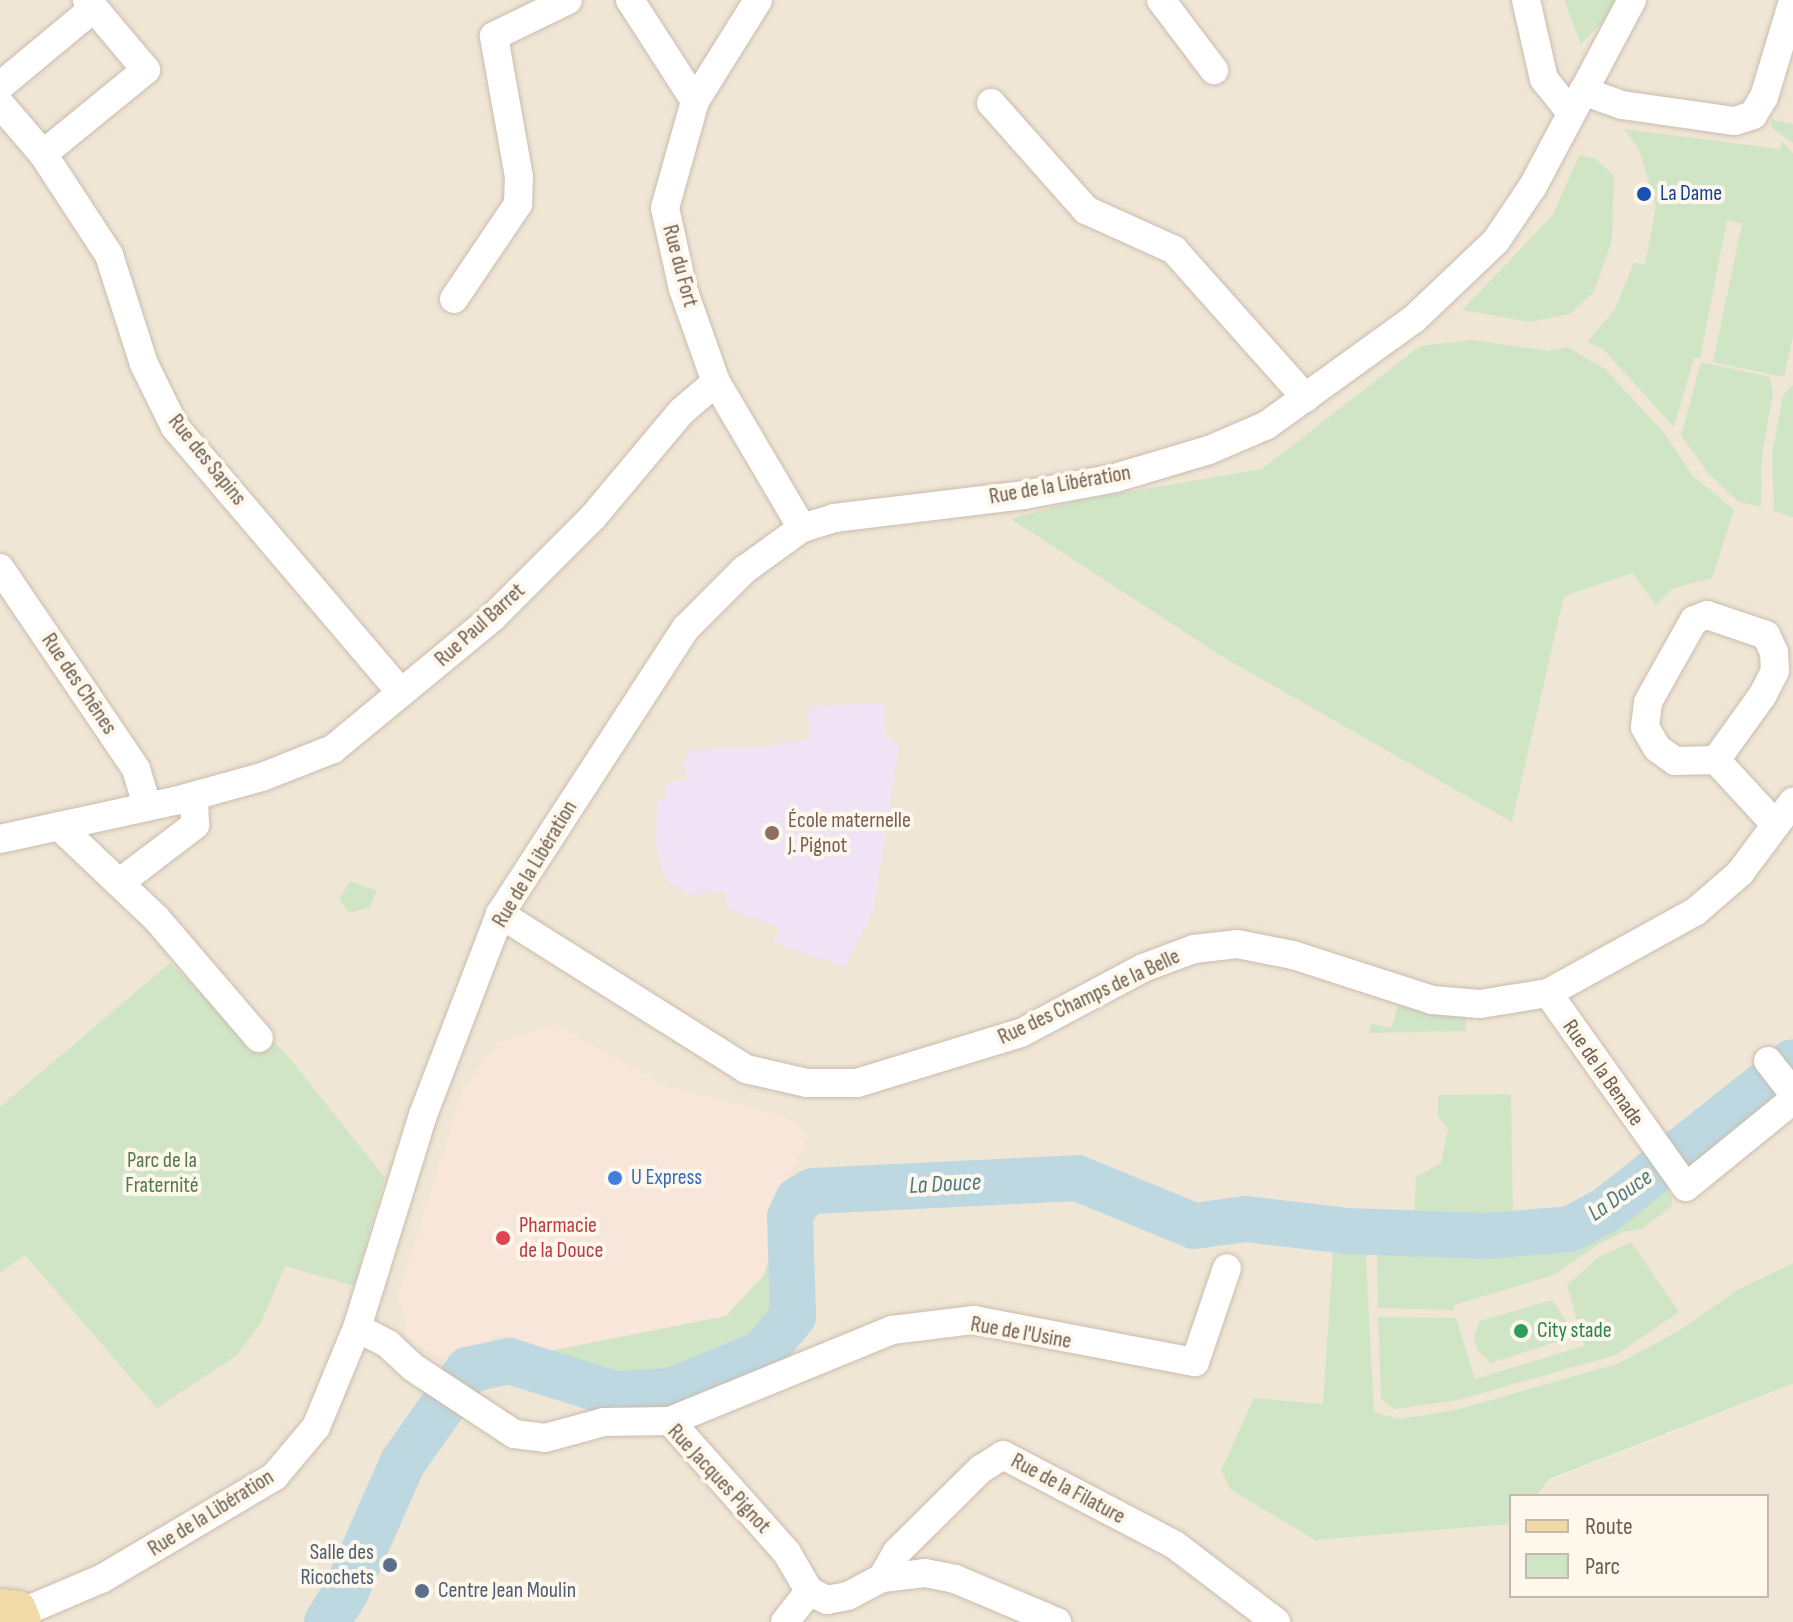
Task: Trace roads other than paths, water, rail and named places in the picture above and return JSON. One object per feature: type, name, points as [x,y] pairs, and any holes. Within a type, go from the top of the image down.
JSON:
[{"type":"street","points":[[454,299],[518,204],[519,177],[494,36],[568,0]]},
{"type":"street","points":[[630,0],[695,101]]},
{"type":"street","name":"Rue du Fort","points":[[758,0],[695,101],[665,208],[670,249],[716,382],[802,528]]},
{"type":"street","points":[[1161,0],[1214,70]]},
{"type":"street","points":[[1526,0],[1544,79],[1577,102],[1735,121],[1753,115],[1764,97],[1793,1]]},
{"type":"street","name":"Rue de la Libération","points":[[14,1614],[103,1578],[274,1477],[316,1427],[357,1328],[423,1115],[500,914],[686,628],[744,570],[802,528],[868,512],[1024,495],[1115,478],[1209,450],[1267,425],[1414,319],[1496,241],[1632,0]]},
{"type":"street","points":[[0,86],[91,4],[146,70],[43,154]]},
{"type":"street","points":[[991,103],[1086,210],[1174,250],[1306,398]]},
{"type":"street","name":"Rue des Sapins","points":[[0,104],[43,154],[109,255],[144,364],[175,427],[401,693]]},
{"type":"street","name":"Rue Paul Barret","points":[[0,839],[194,796],[262,777],[333,749],[493,617],[593,517],[682,411],[716,382]]},
{"type":"street","name":"Rue des Chênes","points":[[0,568],[136,769],[147,805]]},
{"type":"street","points":[[1716,760],[1762,696],[1775,671],[1774,652],[1766,635],[1707,615],[1694,620],[1648,702],[1645,727],[1657,748],[1675,761],[1716,760],[1776,825]]},
{"type":"street","points":[[119,883],[195,825],[194,796]]},
{"type":"street","name":"Rue des Champs de la Belle","points":[[500,914],[746,1069],[807,1083],[857,1083],[1021,1033],[1143,968],[1194,949],[1237,944],[1293,955],[1432,1000],[1480,1004],[1548,993],[1695,912],[1740,873],[1793,802]]},
{"type":"street","points":[[59,826],[119,883],[259,1038]]},
{"type":"street","name":"Rue de la Benade","points":[[1548,993],[1686,1187],[1784,1083]]},
{"type":"street","name":"Rue de l'Usine","points":[[670,1421],[892,1330],[974,1320],[1195,1362],[1227,1268]]},
{"type":"street","name":"Rue Jacques Pignot","points":[[357,1328],[388,1344],[430,1379],[514,1434],[545,1438],[604,1422],[670,1421],[787,1553],[809,1591]]},
{"type":"street","name":"Rue de la Filature","points":[[882,1578],[897,1552],[981,1469],[1003,1455],[1175,1545],[1276,1622]]},
{"type":"street","points":[[785,1622],[809,1591],[827,1600],[848,1596],[882,1578],[925,1573],[955,1579],[1057,1622]]},
{"type":"waterway","name":"La Douce","points":[[327,1622],[346,1591],[403,1462],[468,1370],[509,1361],[614,1394],[671,1391],[763,1353],[793,1316],[790,1217],[798,1200],[813,1191],[1077,1178],[1194,1226],[1246,1219],[1346,1231],[1487,1236],[1570,1229],[1606,1210],[1793,1062]]},
{"type":"place","name":"La Dame","points":[[1644,194]]},
{"type":"place","name":"École maternelle J. Pignot","points":[[772,833]]},
{"type":"place","name":"U Express","points":[[615,1178]]},
{"type":"place","name":"Pharmacie de la Douce","points":[[503,1238]]},
{"type":"place","name":"City stade","points":[[1521,1331]]},
{"type":"place","name":"Salle des Ricochets","points":[[390,1565]]},
{"type":"place","name":"Centre Jean Moulin","points":[[422,1591]]},
{"type":"park label","name":"Parc de la Fraternité","points":[[162,1172]]}]
